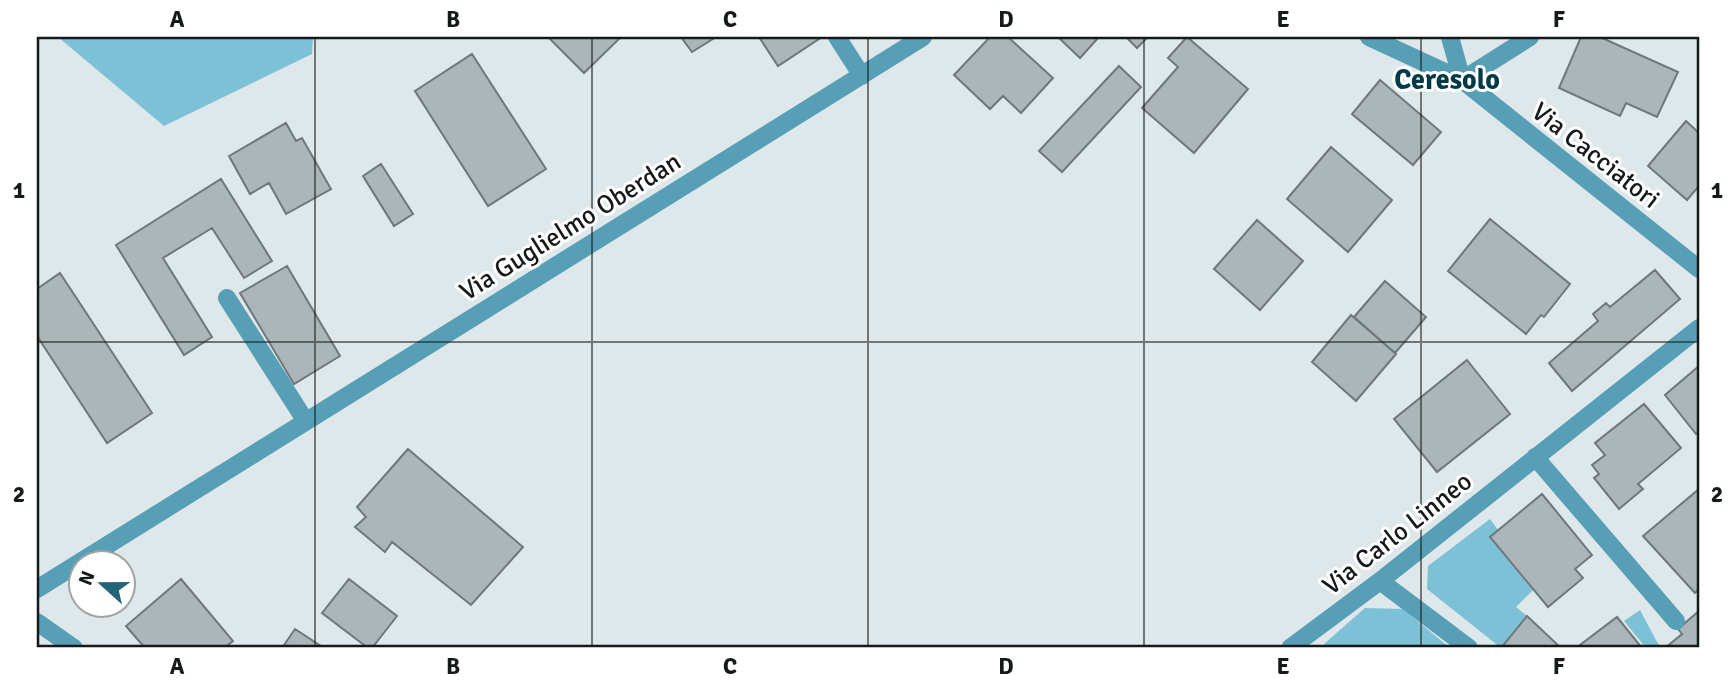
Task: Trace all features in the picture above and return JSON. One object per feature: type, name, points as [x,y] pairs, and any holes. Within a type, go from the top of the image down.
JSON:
[{"type":"street","points":[[837,37],[862,76]]},
{"type":"street","name":"Via Guglielmo Oberdan","points":[[37,589],[923,37]]},
{"type":"street","name":"Via Cacciatori","points":[[1370,37],[1462,80],[1699,269]]},
{"type":"street","points":[[1450,37],[1462,80],[1530,37]]},
{"type":"street","points":[[227,298],[305,420]]},
{"type":"street","name":"Via Carlo Linneo","points":[[1290,648],[1380,581],[1699,328]]},
{"type":"street","points":[[1535,457],[1676,621]]},
{"type":"street","points":[[1380,581],[1469,648]]},
{"type":"street","points":[[37,622],[74,648]]},
{"type":"shaded area","points":[[58,37],[313,37],[312,54],[164,126]]},
{"type":"shaded area","points":[[1490,519],[1498,530],[1490,537],[1533,590],[1516,607],[1527,616],[1501,648],[1427,589],[1428,566]]},
{"type":"shaded area","points":[[1365,608],[1403,609],[1450,648],[1328,648],[1324,644]]},
{"type":"shaded area","points":[[1640,610],[1662,648],[1646,648],[1624,621]]},
{"type":"building","points":[[548,37],[616,37],[619,39],[584,73]]},
{"type":"building","points":[[681,37],[716,37],[692,52]]},
{"type":"building","points":[[759,37],[822,37],[778,66]]},
{"type":"building","points":[[990,37],[1008,37],[1053,78],[1021,113],[1003,96],[990,109],[954,75]]},
{"type":"building","points":[[1058,37],[1099,37],[1080,58]]},
{"type":"building","points":[[1126,37],[1148,37],[1137,48]]},
{"type":"building","points":[[1187,37],[1248,89],[1194,153],[1142,108],[1178,67],[1168,58]]},
{"type":"building","points":[[1581,37],[1600,37],[1678,72],[1657,117],[1626,103],[1620,116],[1559,88]]},
{"type":"building","points":[[472,54],[546,169],[488,206],[415,91]]},
{"type":"building","points":[[1119,66],[1141,87],[1062,172],[1039,151]]},
{"type":"building","points":[[1380,80],[1441,132],[1413,165],[1352,114]]},
{"type":"building","points":[[1686,121],[1699,133],[1699,186],[1687,200],[1648,166]]},
{"type":"building","points":[[286,123],[296,141],[302,138],[331,189],[286,214],[269,183],[250,194],[229,156]]},
{"type":"building","points":[[1331,147],[1392,200],[1348,252],[1287,199]]},
{"type":"building","points":[[381,164],[413,214],[394,226],[363,176]]},
{"type":"building","points":[[221,179],[272,261],[244,278],[212,228],[163,258],[212,337],[184,355],[116,245]]},
{"type":"building","points":[[1490,219],[1570,284],[1544,317],[1541,315],[1526,334],[1448,271]]},
{"type":"building","points":[[1257,220],[1303,261],[1260,310],[1214,269]]},
{"type":"building","points":[[287,266],[340,356],[294,384],[240,293]]},
{"type":"building","points":[[1655,270],[1680,299],[1572,391],[1549,363],[1598,321],[1593,314],[1606,303],[1610,307]]},
{"type":"building","points":[[60,273],[152,413],[107,443],[37,336],[37,289]]},
{"type":"building","points":[[1385,281],[1426,317],[1395,353],[1354,317]]},
{"type":"building","points":[[1351,315],[1396,354],[1356,401],[1312,362]]},
{"type":"building","points":[[1467,360],[1510,414],[1437,472],[1394,419]]},
{"type":"building","points":[[1699,366],[1699,432],[1696,434],[1665,395]]},
{"type":"building","points":[[1644,404],[1681,448],[1638,484],[1643,489],[1619,509],[1594,478],[1599,474],[1592,465],[1605,455],[1595,443]]},
{"type":"building","points":[[408,449],[523,547],[471,605],[392,542],[385,552],[355,527],[366,517],[357,507]]},
{"type":"building","points":[[1699,489],[1699,589],[1695,593],[1643,536]]},
{"type":"building","points":[[1542,494],[1592,555],[1575,569],[1583,578],[1548,607],[1490,537]]},
{"type":"building","points":[[181,579],[233,641],[224,648],[145,648],[126,626]]},
{"type":"building","points":[[349,579],[397,616],[372,648],[368,648],[322,613]]},
{"type":"building","points":[[1699,611],[1699,648],[1665,648],[1682,634],[1678,629]]},
{"type":"building","points":[[1527,616],[1561,648],[1501,648]]},
{"type":"building","points":[[1617,617],[1642,648],[1576,648]]},
{"type":"building","points":[[295,629],[324,648],[282,648]]},
{"type":"district","name":"Ceresolo","points":[[1447,79]]}]
